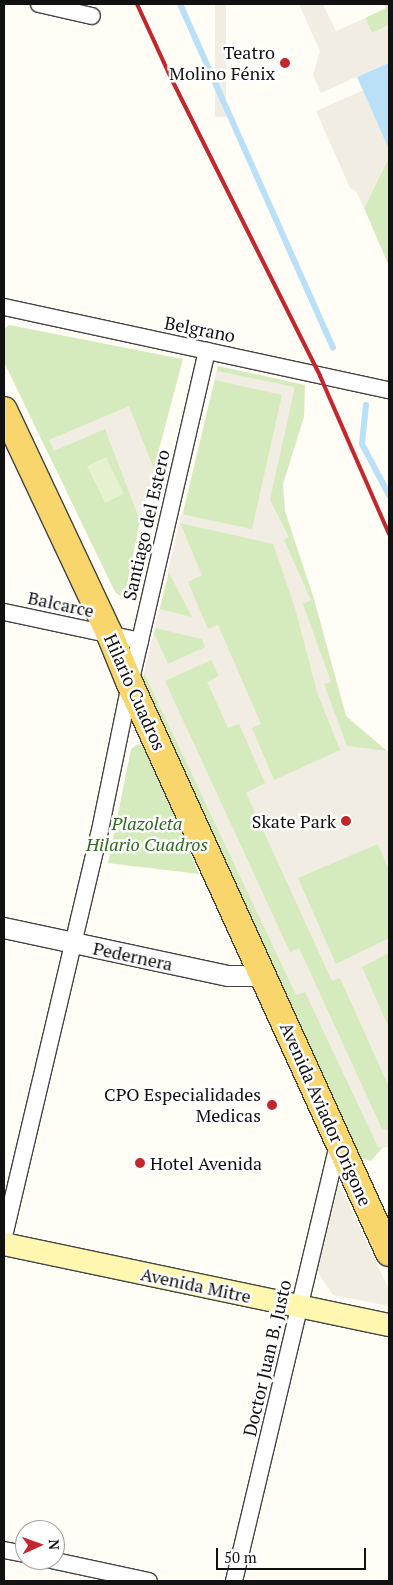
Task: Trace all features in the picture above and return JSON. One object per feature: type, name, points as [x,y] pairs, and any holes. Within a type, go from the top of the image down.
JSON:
[{"type":"main road","name":"Hilario Cuadros","points":[[4,410],[110,635],[130,684],[264,976]]},
{"type":"main road","name":"Avenida Aviador Origone","points":[[264,976],[338,1145],[389,1252]]},
{"type":"main road","name":"Avenida Mitre","points":[[4,1244],[389,1325]]},
{"type":"street","points":[[39,4],[92,16]]},
{"type":"street","name":"Belgrano","points":[[4,307],[389,390]]},
{"type":"street","name":"Santiago del Estero","points":[[4,1236],[99,835],[130,684],[207,351]]},
{"type":"street","name":"Balcarce","points":[[4,612],[140,640]]},
{"type":"street","name":"Pedernera","points":[[4,928],[228,976],[264,976]]},
{"type":"street","name":"Doctor Juan B. Justo","points":[[234,1581],[301,1307],[338,1145]]},
{"type":"street","points":[[65,1563],[149,1581]]},
{"type":"green space","points":[[385,4],[389,4],[389,25],[372,33],[365,18],[386,8]]},
{"type":"green space","points":[[389,157],[389,266],[364,208]]},
{"type":"green space","points":[[9,325],[183,359],[140,521],[126,590],[120,596],[115,592],[4,362],[4,329]]},
{"type":"green space","points":[[218,366],[305,385],[304,417],[283,484],[285,511],[314,599],[346,716],[387,751],[389,756],[389,1147],[383,1147],[371,1161],[354,1156],[141,687]]},
{"type":"green space","points":[[106,457],[124,494],[105,503],[87,466]]},
{"type":"green space","name":"Plazoleta Hilario Cuadros","points":[[138,744],[146,746],[199,874],[108,863],[131,749]]},
{"type":"shaded area","points":[[215,4],[226,4],[226,117],[215,117]]},
{"type":"shaded area","points":[[299,4],[323,4],[336,31],[365,18],[372,33],[389,25],[389,62],[321,93],[313,75],[320,51]]},
{"type":"shaded area","points":[[389,79],[389,157],[364,208],[356,191],[350,188],[316,111]]},
{"type":"shaded area","points":[[217,371],[295,387],[270,500],[289,537],[284,540],[311,600],[303,604],[331,682],[324,684],[347,746],[387,751],[389,756],[389,870],[378,844],[298,878],[336,964],[389,938],[389,953],[362,967],[389,1028],[389,1087],[340,978],[332,981],[246,793],[265,783],[239,724],[228,728],[207,682],[219,676],[211,660],[165,681],[290,952],[299,948],[382,1129],[389,1130],[389,1147],[378,1147],[305,992],[296,995],[144,673],[154,633],[168,664],[205,647],[202,639],[155,628],[159,609],[192,617],[168,571],[181,514],[252,529],[282,395],[215,380]],"holes":[[[180,523],[273,544],[295,608],[317,692],[340,750],[274,780],[252,728],[261,724],[218,625],[208,629],[188,582],[202,575]]]},
{"type":"shaded area","points":[[129,406],[154,469],[140,521],[105,429],[54,451],[49,440]]},
{"type":"shaded area","points":[[339,1183],[389,1290],[389,1306],[333,1295],[317,1271]]},
{"type":"water","points":[[388,63],[389,66],[389,149],[357,77]]},
{"type":"waterway","points":[[180,4],[333,348]]},
{"type":"waterway","points":[[366,405],[362,444],[389,495]]},
{"type":"railway","points":[[137,4],[171,78],[320,376],[389,534]]},
{"type":"place","name":"Teatro Molino Fénix","points":[[285,63]]},
{"type":"place","name":"Skate Park","points":[[346,821]]},
{"type":"place","name":"CPO Especialidades Medicas","points":[[272,1105]]},
{"type":"place","name":"Hotel Avenida","points":[[140,1163]]}]
